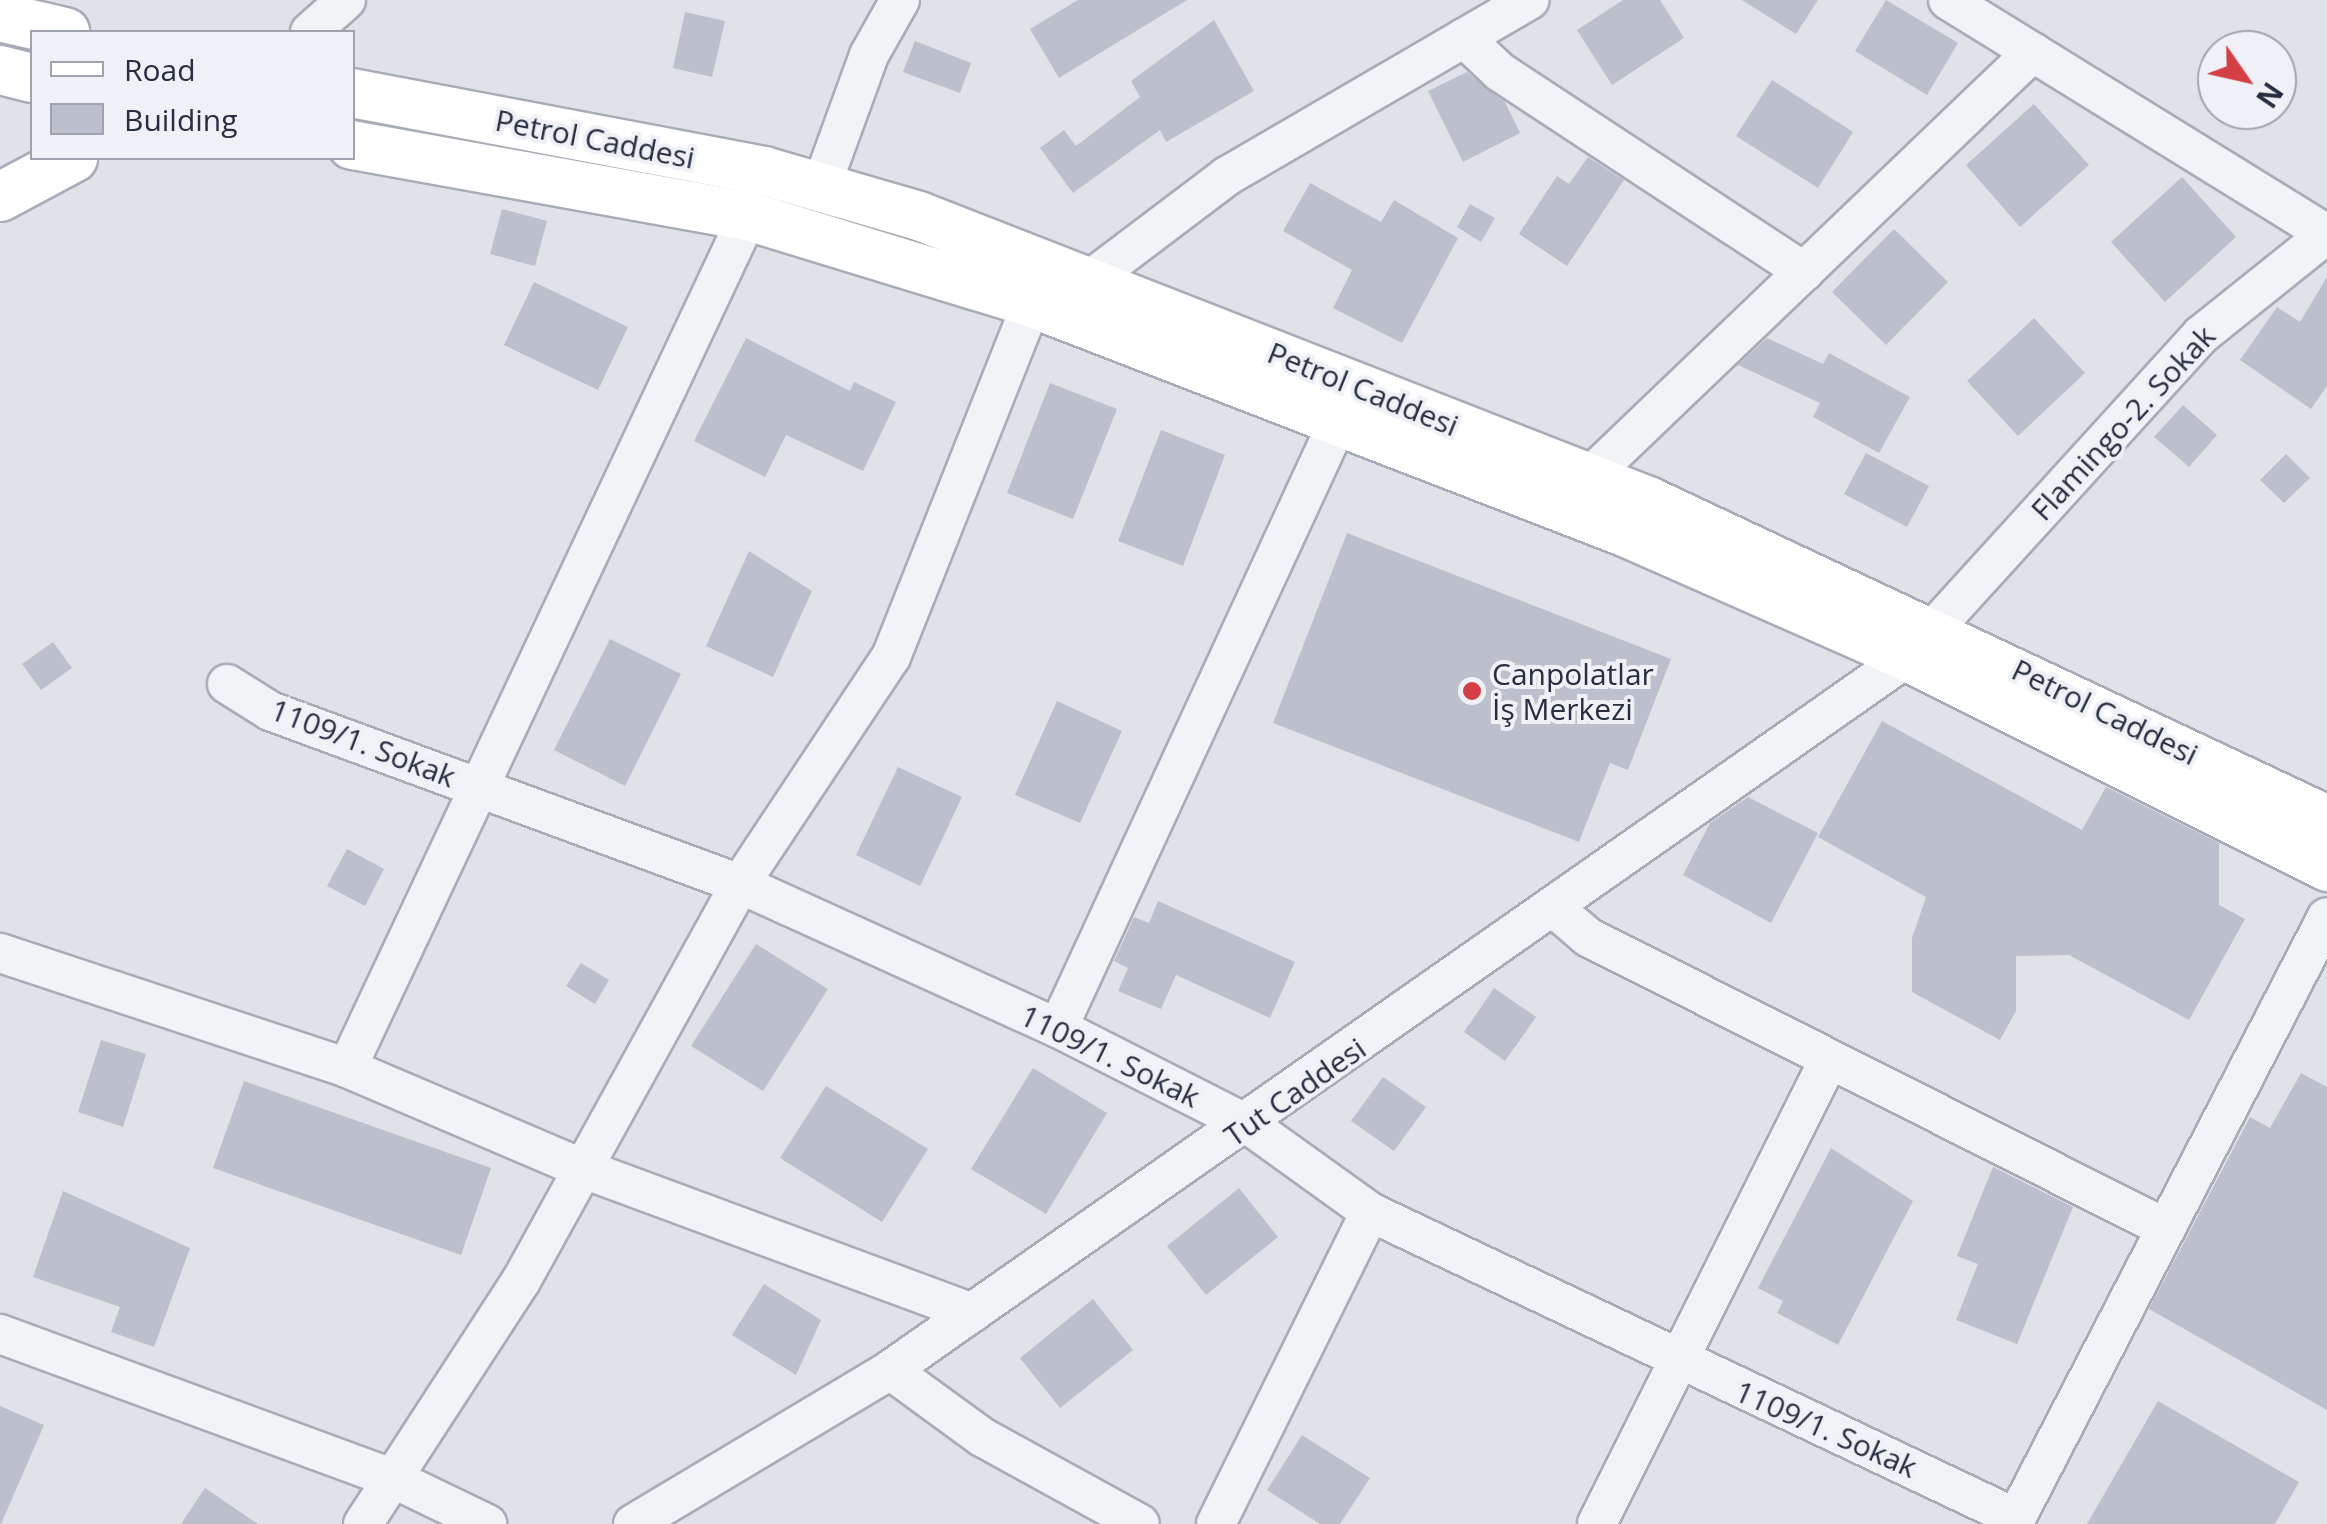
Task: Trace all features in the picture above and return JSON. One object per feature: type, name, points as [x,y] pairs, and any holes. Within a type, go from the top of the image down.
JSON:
[{"type":"main road","points":[[0,18],[56,30]]},
{"type":"main road","points":[[0,70],[30,78]]},
{"type":"main road","name":"Petrol Caddesi","points":[[355,94],[821,187],[1090,279],[1346,404],[1588,478],[1921,643],[2327,820]]},
{"type":"main road","points":[[355,145],[748,216],[1346,404],[1627,532],[1921,643],[2327,867]]},
{"type":"main road","points":[[0,197],[69,160]]},
{"type":"street","points":[[312,30],[346,0]]},
{"type":"street","points":[[821,187],[869,54],[900,0]]},
{"type":"street","points":[[1090,279],[1227,176],[1529,0]]},
{"type":"street","points":[[1948,0],[2327,234]]},
{"type":"street","points":[[1464,38],[1500,72],[1804,272]]},
{"type":"street","points":[[1588,478],[2033,52]]},
{"type":"street","points":[[347,1068],[474,786],[748,216]]},
{"type":"street","name":"Flamingo-2. Sokak","points":[[1921,643],[2201,335],[2327,234]]},
{"type":"street","points":[[364,1524],[521,1281],[740,884],[891,656],[1032,303]]},
{"type":"street","points":[[1058,1028],[1346,404]]},
{"type":"street","name":"Tut Caddesi","points":[[633,1524],[890,1370],[1249,1125],[1921,643]]},
{"type":"street","name":"1109/1. Sokak","points":[[227,684],[270,711],[740,884],[1058,1028],[1249,1125],[1370,1212],[2014,1521]]},
{"type":"street","points":[[1554,908],[1588,936],[2163,1227]]},
{"type":"street","points":[[2014,1521],[2327,917]]},
{"type":"street","points":[[0,953],[347,1068],[580,1168],[972,1313]]},
{"type":"street","points":[[1597,1524],[1828,1060]]},
{"type":"street","points":[[1216,1524],[1370,1212]]},
{"type":"street","points":[[0,1334],[392,1478],[486,1524]]},
{"type":"street","points":[[890,1370],[982,1437],[1140,1524]]},
{"type":"building","points":[[1078,0],[1187,0],[1059,78],[1030,29]]},
{"type":"building","points":[[1623,0],[1660,0],[1684,38],[1612,85],[1577,30]]},
{"type":"building","points":[[1742,0],[1818,0],[1796,34]]},
{"type":"building","points":[[1886,0],[1958,43],[1927,95],[1855,51]]},
{"type":"building","points":[[685,12],[725,21],[712,77],[673,68]]},
{"type":"building","points":[[1214,20],[1254,91],[1166,142],[1160,130],[1073,193],[1040,148],[1064,130],[1076,146],[1140,97],[1131,81]]},
{"type":"building","points":[[915,41],[971,63],[960,93],[903,72]]},
{"type":"building","points":[[1467,72],[1505,102],[1520,133],[1463,162],[1428,91]]},
{"type":"building","points":[[1772,80],[1853,132],[1818,188],[1736,136]]},
{"type":"building","points":[[2034,104],[2089,165],[2020,227],[1966,165]]},
{"type":"building","points":[[1588,157],[1624,180],[1567,266],[1519,234],[1557,176],[1569,184]]},
{"type":"building","points":[[2182,177],[2236,237],[2165,302],[2111,242]]},
{"type":"building","points":[[1310,183],[1381,222],[1394,200],[1458,238],[1402,343],[1333,308],[1352,270],[1283,231]]},
{"type":"building","points":[[1470,204],[1495,218],[1481,242],[1457,227]]},
{"type":"building","points":[[502,209],[547,221],[535,266],[490,254]]},
{"type":"building","points":[[1894,229],[1948,282],[1886,345],[1832,292]]},
{"type":"building","points":[[2327,277],[2327,386],[2311,409],[2240,360],[2277,307],[2300,322]]},
{"type":"building","points":[[534,282],[628,327],[598,390],[504,345]]},
{"type":"building","points":[[2034,318],[2085,373],[2018,436],[1967,381]]},
{"type":"building","points":[[746,338],[850,391],[854,382],[896,402],[863,471],[786,435],[765,477],[694,441]]},
{"type":"building","points":[[1767,338],[1823,364],[1829,353],[1910,397],[1879,453],[1813,417],[1820,403],[1738,365]]},
{"type":"building","points":[[1050,383],[1117,409],[1073,519],[1007,493]]},
{"type":"building","points":[[2183,405],[2217,435],[2189,467],[2154,437]]},
{"type":"building","points":[[1161,430],[1225,455],[1183,566],[1118,541]]},
{"type":"building","points":[[1866,453],[1929,486],[1907,527],[1844,494]]},
{"type":"building","points":[[2286,454],[2310,478],[2284,503],[2260,480]]},
{"type":"building","name":"Canpolatlar İş Merkezi","points":[[1347,533],[1671,659],[1628,770],[1610,763],[1579,842],[1273,723]]},
{"type":"building","points":[[749,551],[812,591],[773,677],[706,646]]},
{"type":"building","points":[[610,639],[681,674],[625,786],[554,750]]},
{"type":"building","points":[[53,642],[72,668],[41,690],[22,664]]},
{"type":"building","points":[[1057,701],[1122,731],[1080,823],[1015,795]]},
{"type":"building","points":[[1882,721],[2082,830],[2106,787],[2219,843],[2219,905],[2245,919],[2189,1020],[2069,955],[2016,956],[2016,1011],[2000,1040],[1912,992],[1912,938],[1926,897],[1818,837]]},
{"type":"building","points":[[898,767],[962,797],[920,886],[856,855]]},
{"type":"building","points":[[1748,797],[1818,833],[1771,923],[1683,875],[1710,823]]},
{"type":"building","points":[[347,849],[384,869],[365,906],[327,886]]},
{"type":"building","points":[[1158,901],[1295,962],[1270,1018],[1176,975],[1161,1009],[1118,991],[1128,968],[1114,961],[1134,917],[1149,923]]},
{"type":"building","points":[[756,944],[828,989],[763,1091],[691,1046]]},
{"type":"building","points":[[581,963],[609,980],[595,1004],[566,986]]},
{"type":"building","points":[[1494,988],[1536,1017],[1505,1061],[1464,1032]]},
{"type":"building","points":[[101,1040],[146,1054],[123,1127],[78,1112]]},
{"type":"building","points":[[1033,1068],[1107,1113],[1046,1214],[971,1169]]},
{"type":"building","points":[[2301,1073],[2327,1087],[2327,1410],[2149,1309],[2250,1117],[2270,1128]]},
{"type":"building","points":[[1383,1077],[1426,1107],[1394,1151],[1351,1121]]},
{"type":"building","points":[[244,1081],[491,1168],[461,1255],[213,1168]]},
{"type":"building","points":[[826,1086],[928,1149],[882,1222],[780,1158]]},
{"type":"building","points":[[1831,1148],[1913,1201],[1838,1345],[1777,1313],[1783,1301],[1758,1288]]},
{"type":"building","points":[[1993,1167],[2073,1207],[2017,1344],[1956,1320],[1978,1264],[1957,1256]]},
{"type":"building","points":[[1239,1188],[1278,1237],[1206,1295],[1167,1246]]},
{"type":"building","points":[[63,1191],[190,1248],[154,1347],[111,1332],[120,1307],[33,1277]]},
{"type":"building","points":[[764,1284],[821,1320],[796,1375],[732,1335]]},
{"type":"building","points":[[1093,1299],[1133,1350],[1060,1408],[1020,1358]]},
{"type":"building","points":[[2158,1401],[2299,1482],[2275,1524],[2087,1524]]},
{"type":"building","points":[[0,1406],[44,1425],[1,1524],[0,1524]]},
{"type":"building","points":[[1302,1435],[1370,1478],[1340,1524],[1320,1524],[1267,1490]]},
{"type":"building","points":[[205,1488],[258,1524],[181,1524]]},
{"type":"place","name":"Canpolatlar İş Merkezi","points":[[1472,691]]}]
